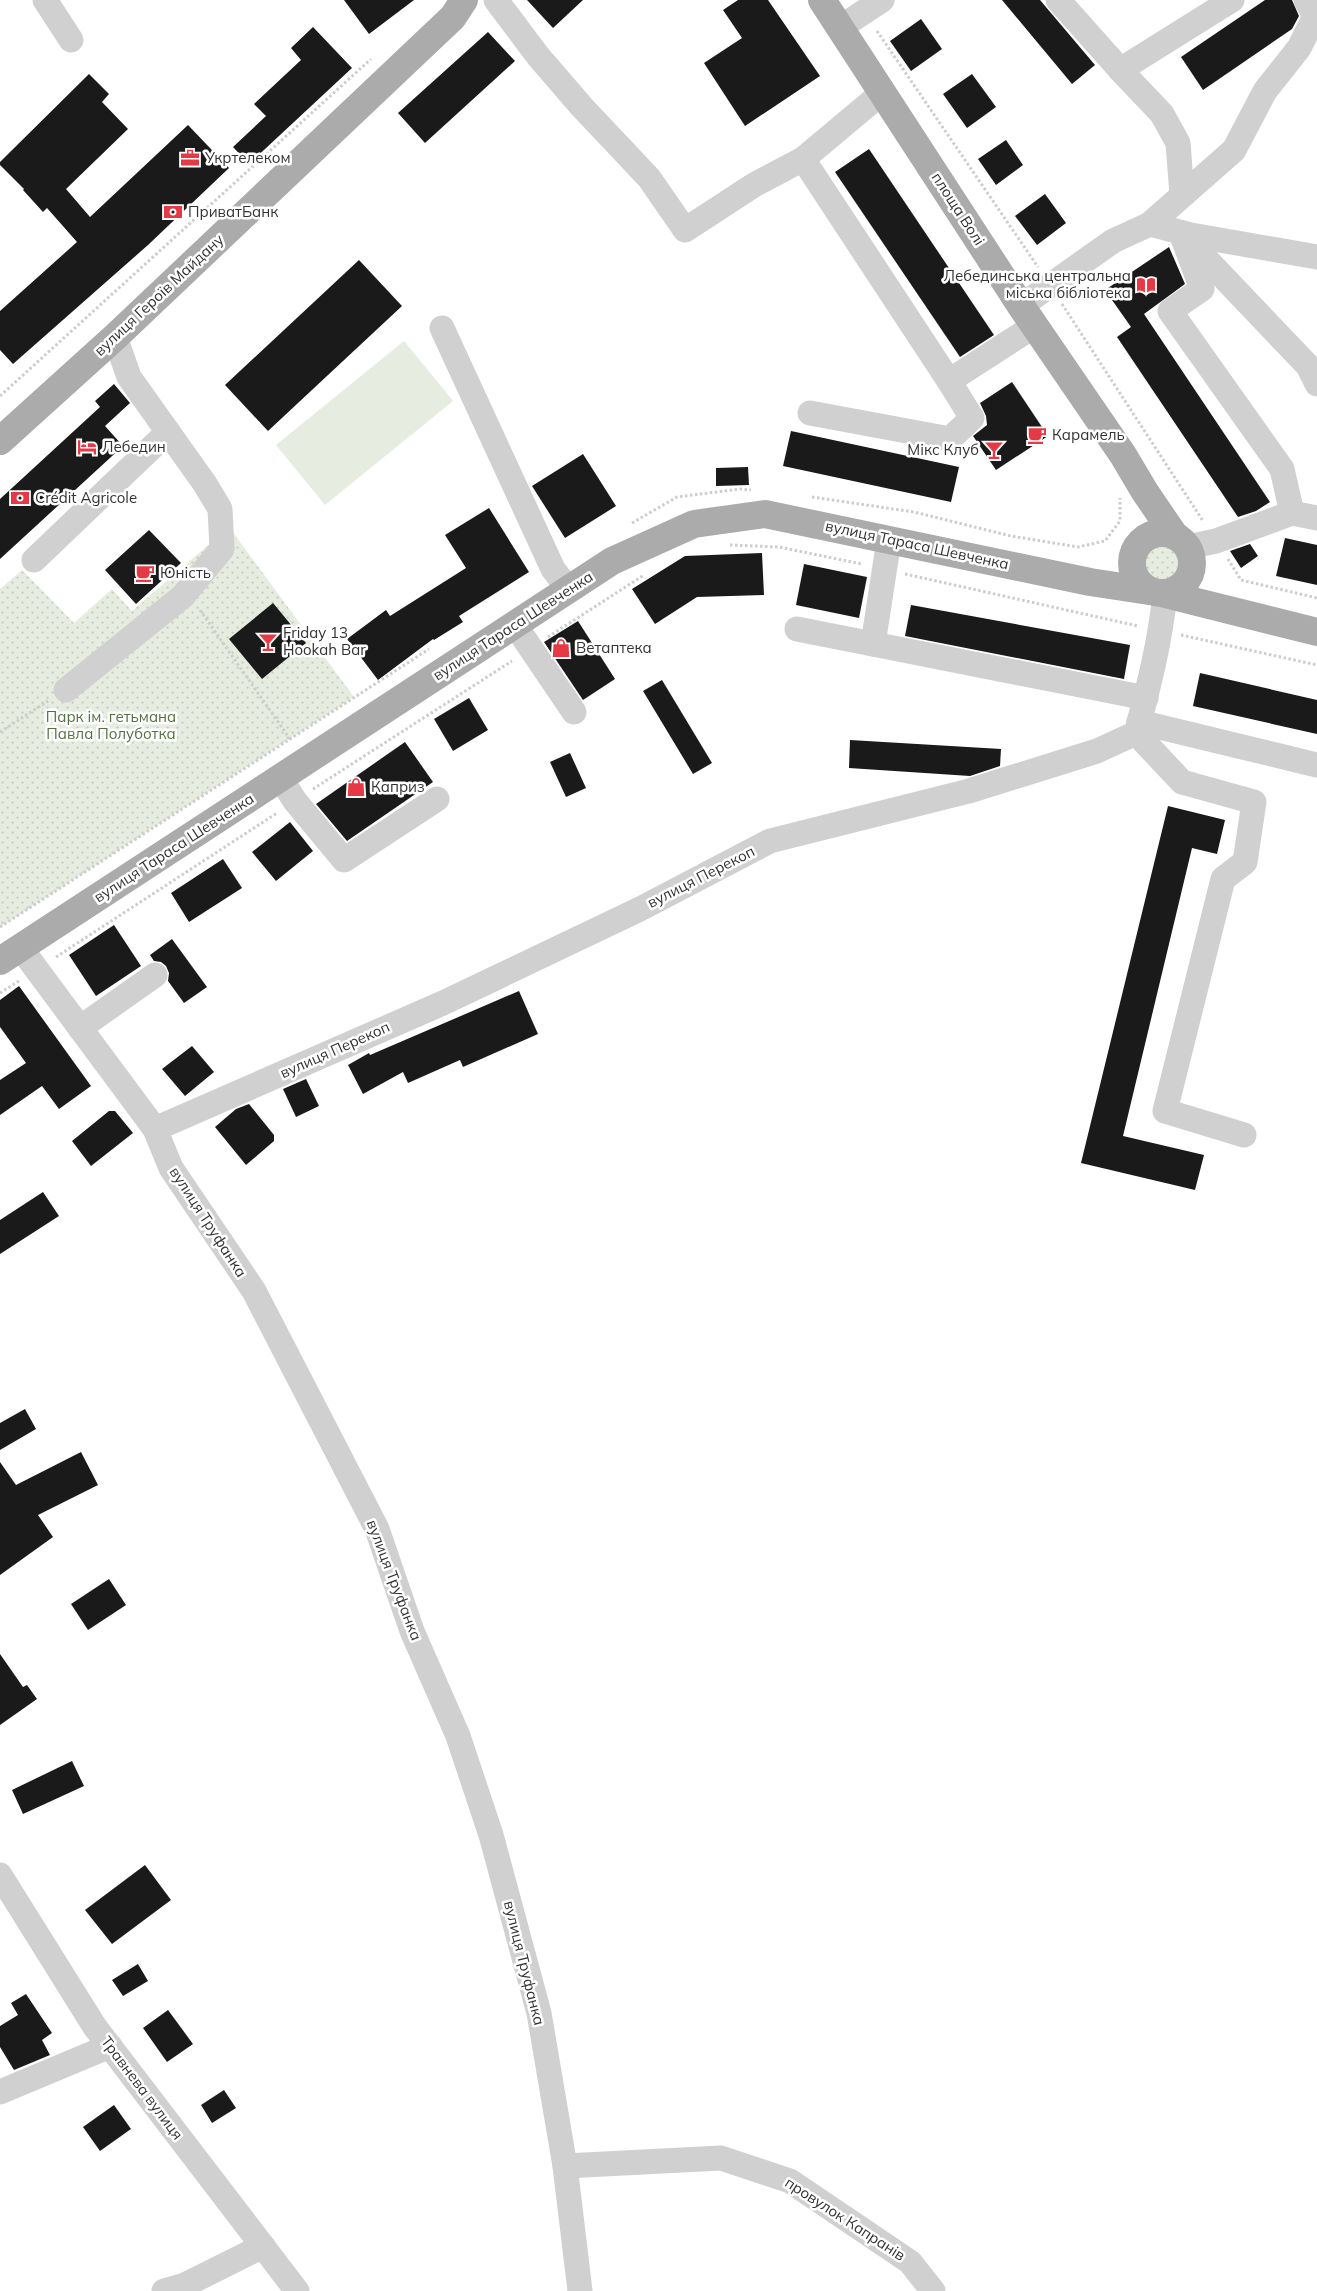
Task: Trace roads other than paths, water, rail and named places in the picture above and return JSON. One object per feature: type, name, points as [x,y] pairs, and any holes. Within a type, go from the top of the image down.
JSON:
[{"type":"main road","name":"вулиця Героїв Майдану","points":[[0,441],[115,337],[453,17],[464,0]]},
{"type":"main road","name":"площа Волі","points":[[822,0],[841,26],[1028,316],[1124,455],[1132,492],[1185,547],[1227,609]]},
{"type":"main road","points":[[1090,582],[1138,547],[1158,533],[1185,547],[1189,576],[1177,590],[1157,592],[1136,580],[1132,572],[1138,547],[1132,492]]},
{"type":"main road","name":"вулиця Тараса Шевченка","points":[[10,954],[288,790],[515,625],[612,561],[694,524],[765,514],[1090,582],[1157,592],[1317,632]]},
{"type":"street","points":[[45,0],[71,40]]},
{"type":"street","points":[[496,0],[538,56],[582,107],[649,178],[685,230],[754,185],[804,159],[883,92]]},
{"type":"street","points":[[841,26],[882,0]]},
{"type":"street","points":[[1058,0],[1162,114],[1178,143],[1182,195]]},
{"type":"street","points":[[1120,70],[1232,0]]},
{"type":"street","points":[[949,381],[1028,316],[1113,241],[1150,224],[1234,150],[1265,92],[1299,48],[1315,16],[1306,0]]},
{"type":"street","points":[[804,159],[972,418],[950,439],[810,413]]},
{"type":"street","points":[[1150,224],[1181,233],[1315,254]]},
{"type":"street","points":[[1181,233],[1308,366],[1317,384]]},
{"type":"street","points":[[1181,233],[1202,289],[1170,310],[1282,469],[1292,513]]},
{"type":"street","points":[[442,328],[553,569],[569,590]]},
{"type":"street","points":[[66,690],[187,592],[222,549],[220,509],[129,377],[115,337]]},
{"type":"street","points":[[34,560],[168,432]]},
{"type":"street","points":[[1185,547],[1216,541],[1292,513],[1317,518]]},
{"type":"street","points":[[873,644],[889,540]]},
{"type":"street","points":[[1137,727],[1146,698],[1161,631],[1157,592]]},
{"type":"street","points":[[515,625],[574,712]]},
{"type":"street","points":[[797,630],[1146,698]]},
{"type":"street","points":[[1137,727],[1317,765]]},
{"type":"street","points":[[1137,727],[1182,782],[1254,802],[1244,862],[1223,879],[1165,1111],[1244,1136]]},
{"type":"street","name":"вулиця Перекоп","points":[[155,1129],[443,1003],[640,909],[770,841],[969,791],[1097,751],[1137,727]]},
{"type":"street","points":[[288,790],[344,860],[437,799]]},
{"type":"street","name":"вулиця Труфанка","points":[[10,954],[37,970],[155,1129],[171,1168],[254,1290],[377,1529],[412,1630],[458,1736],[491,1835],[539,2013],[565,2166],[580,2291]]},
{"type":"street","points":[[80,1028],[155,975]]},
{"type":"street","name":"Травнева вулиця","points":[[0,1875],[52,1960],[110,2046],[297,2291]]},
{"type":"street","points":[[0,2092],[110,2046]]},
{"type":"street","name":"провулок Капранів","points":[[565,2166],[721,2158],[790,2180],[910,2262],[933,2291]]},
{"type":"street","points":[[164,2291],[185,2285],[263,2246]]},
{"type":"place","name":"Укртелеком","points":[[190,158]]},
{"type":"place","name":"ПриватБанк","points":[[173,212]]},
{"type":"place","name":"Лебединська центральна міська бібліотека","points":[[1146,285]]},
{"type":"place","name":"Карамель","points":[[1037,435]]},
{"type":"place","name":"Лебедин","points":[[87,447]]},
{"type":"place","name":"Мікс Клуб","points":[[994,450]]},
{"type":"place","name":"Crédit Agricole","points":[[20,498]]},
{"type":"place","name":"Юність","points":[[145,573]]},
{"type":"place","name":"Friday 13 Hookah Bar","points":[[268,642]]},
{"type":"place","name":"Ветаптека","points":[[561,648]]},
{"type":"place","name":"Каприз","points":[[356,787]]},
{"type":"park label","name":"Парк ім. гетьмана Павла Полуботка","points":[[111,726]]}]
